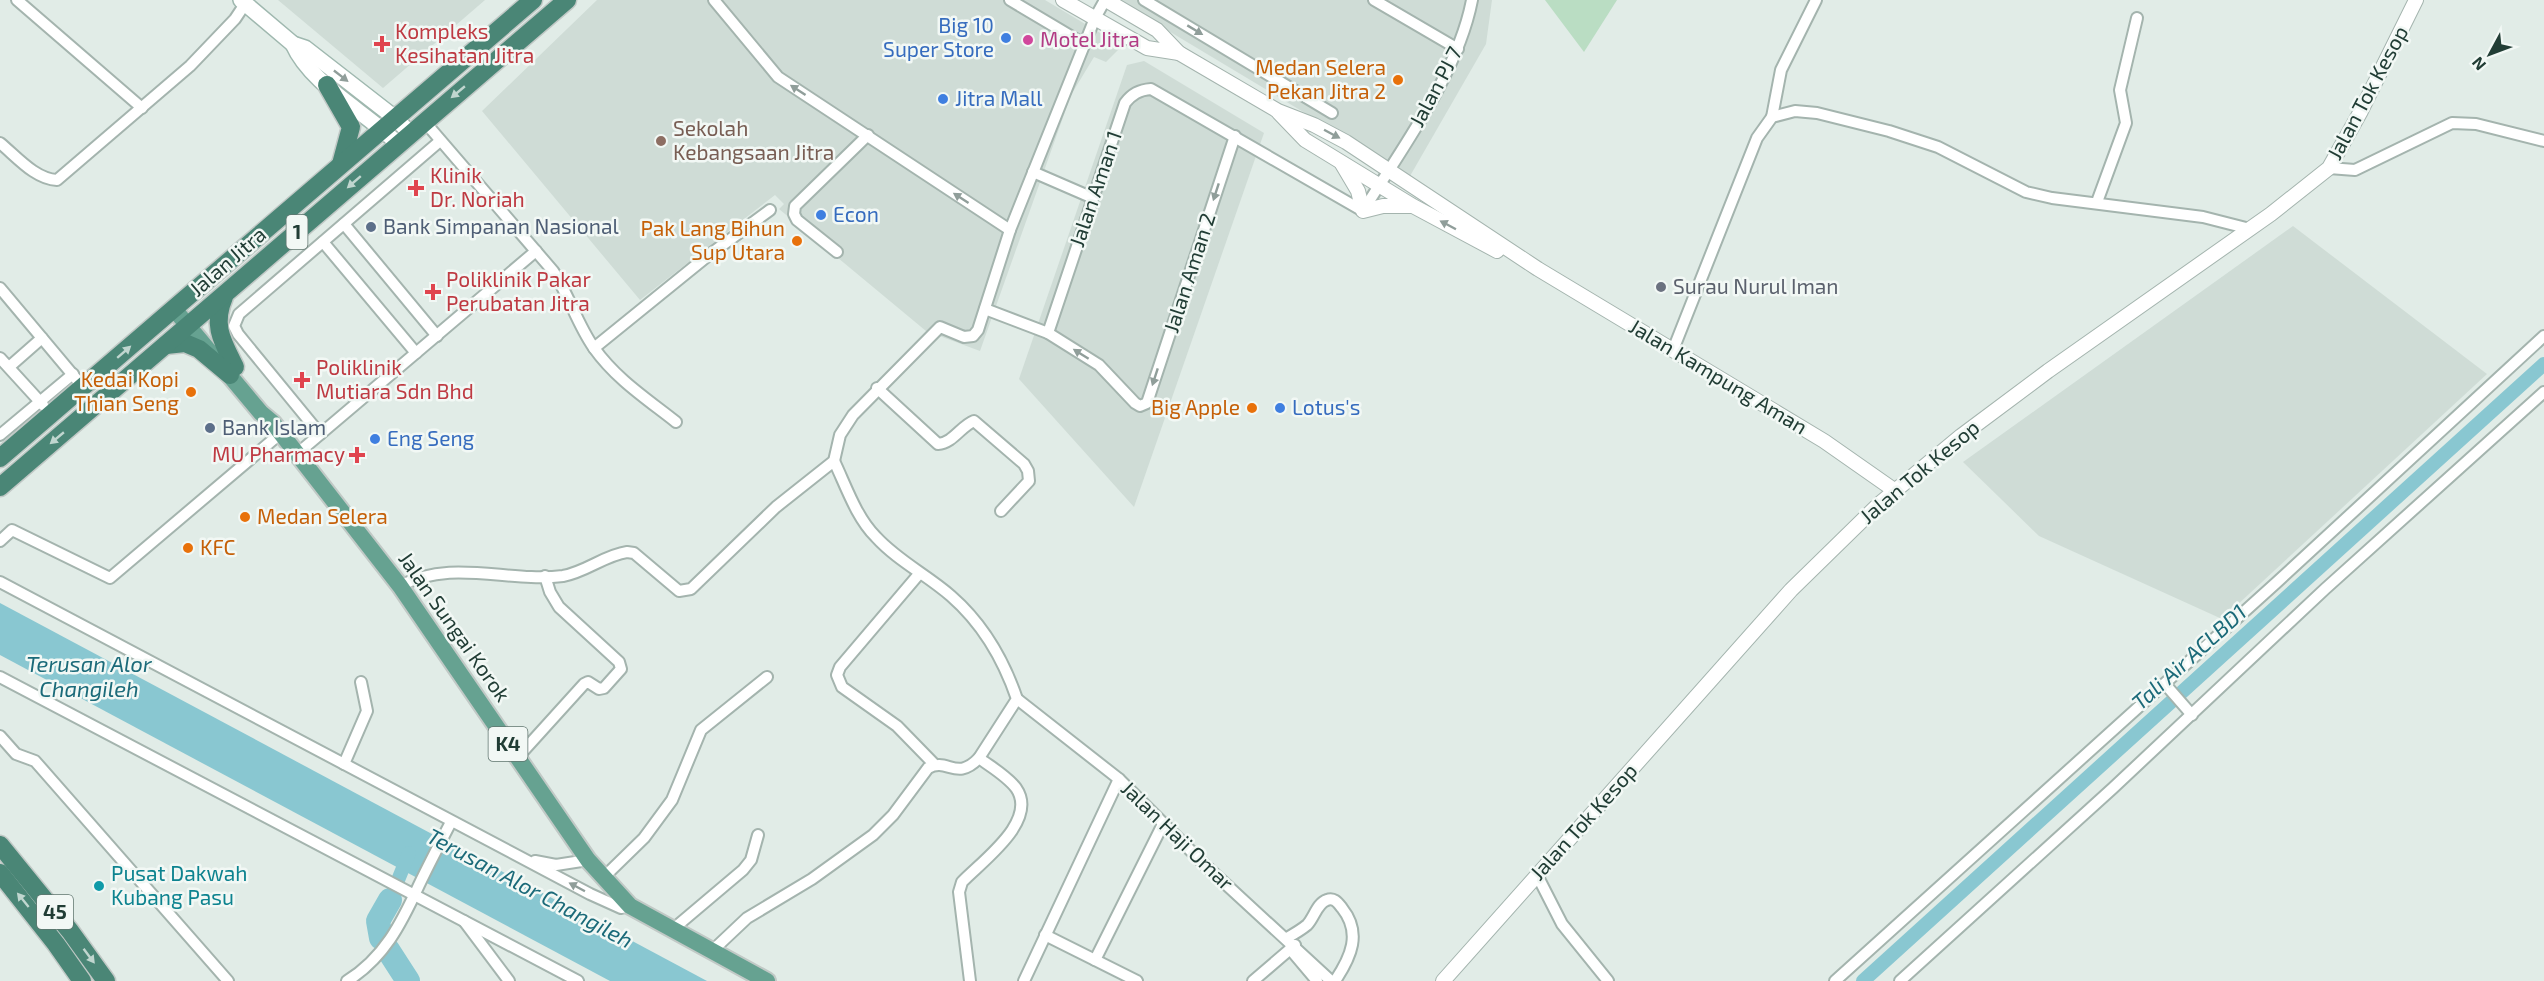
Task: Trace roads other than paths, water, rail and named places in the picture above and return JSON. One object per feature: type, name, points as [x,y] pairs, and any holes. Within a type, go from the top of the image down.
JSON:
[{"type":"highway","name":"Jalan Jitra","points":[[0,458],[45,408],[78,380],[177,306],[533,0]]},
{"type":"highway","name":"Jalan Jitra","points":[[0,487],[567,0]]},
{"type":"highway","points":[[327,85],[351,126],[340,165]]},
{"type":"highway","points":[[225,295],[218,312],[218,326],[232,371]]},
{"type":"highway","points":[[166,345],[185,343],[199,349],[232,371]]},
{"type":"highway","name":"45","points":[[0,845],[70,930],[106,981]]},
{"type":"highway","name":"45","points":[[0,873],[82,981]]},
{"type":"main road","points":[[243,2],[293,44],[302,60],[327,85],[389,123],[411,133]]},
{"type":"main road","points":[[293,44],[305,48],[389,123]]},
{"type":"main road","name":"K4","points":[[177,306],[192,323]]},
{"type":"main road","name":"Jalan Sungai Korok","points":[[192,323],[232,371],[261,413],[298,453],[400,586],[588,860],[630,906],[767,981]]},
{"type":"street","points":[[17,0],[142,108]]},
{"type":"street","points":[[714,0],[778,77],[1010,230]]},
{"type":"street","points":[[1010,0],[1084,44]]},
{"type":"street","name":"Jalan Kampung Aman","points":[[1063,0],[1147,48],[1179,53]]},
{"type":"street","points":[[400,586],[415,578],[452,571],[545,576],[580,572],[627,552],[634,554],[679,591],[687,592],[776,507],[834,461],[840,435],[853,414],[940,327],[964,337],[973,336],[985,309],[1010,230],[1084,44],[1106,0]]},
{"type":"street","name":"Jalan Kampung Aman","points":[[1106,0],[1157,30],[1179,53],[1278,111],[1314,125],[1389,169],[1538,269],[1840,451],[1894,490]]},
{"type":"street","points":[[1144,0],[1332,113]]},
{"type":"street","points":[[1374,0],[1458,50]]},
{"type":"street","name":"Jalan PJ 7","points":[[1363,211],[1458,50],[1466,29],[1472,0]]},
{"type":"street","points":[[1673,350],[1757,138],[1772,117],[1781,70],[1816,0]]},
{"type":"street","name":"Jalan Tok Kesop","points":[[1443,981],[1791,590],[1844,536],[1894,490],[2048,371],[2250,229],[2329,168],[2361,111],[2416,0]]},
{"type":"street","points":[[0,143],[38,175],[48,180],[57,180],[215,42],[243,2]]},
{"type":"street","points":[[2097,202],[2126,123],[2120,90],[2137,18]]},
{"type":"street","name":"Jalan Aman 1","points":[[1048,333],[1125,104],[1136,92],[1151,89],[1363,211]]},
{"type":"street","name":"Jalan Kampung Aman","points":[[1278,111],[1305,140],[1413,206],[1497,251],[1538,269]]},
{"type":"street","points":[[1772,117],[1795,111],[1817,113],[1889,130],[1938,147],[2026,192],[2052,198],[2203,217],[2250,229]]},
{"type":"street","points":[[2329,168],[2355,170],[2452,123],[2476,124],[2544,141]]},
{"type":"street","points":[[411,133],[440,141],[536,251],[563,286],[571,309],[594,348],[615,375],[676,422]]},
{"type":"street","points":[[837,252],[797,220],[794,214],[795,206],[868,135]]},
{"type":"street","name":"Jalan Aman 2","points":[[1048,333],[1099,365],[1140,406],[1147,403],[1235,136]]},
{"type":"street","points":[[320,434],[234,326],[239,314],[440,141]]},
{"type":"street","points":[[1337,158],[1354,182],[1363,211],[1383,206],[1413,206]]},
{"type":"street","points":[[1033,172],[1093,198]]},
{"type":"street","points":[[594,348],[705,258],[770,210]]},
{"type":"street","points":[[344,224],[437,336]]},
{"type":"street","points":[[323,242],[416,353]]},
{"type":"street","points":[[298,453],[536,251]]},
{"type":"street","points":[[0,288],[78,380]]},
{"type":"street","points":[[985,309],[1048,333]]},
{"type":"street","points":[[1835,981],[2165,684],[2544,336]]},
{"type":"street","points":[[9,368],[42,338]]},
{"type":"street","points":[[0,358],[45,408],[0,435]]},
{"type":"street","points":[[877,388],[938,444],[945,443],[967,424],[975,421],[1024,464],[1028,471],[1029,481],[1001,511]]},
{"type":"street","points":[[1900,981],[2192,715],[2325,589],[2544,392]]},
{"type":"street","points":[[0,541],[12,530],[110,578],[277,428]]},
{"type":"street","points":[[834,461],[862,519],[874,536],[919,574],[951,596],[976,622],[1010,677],[1017,699],[979,758],[963,770],[934,764],[897,726],[842,687],[837,675],[840,667],[919,574]]},
{"type":"street","points":[[517,758],[584,684],[588,682],[599,689],[604,688],[621,669],[619,662],[554,601],[545,576]]},
{"type":"street","points":[[0,582],[612,905],[621,908],[630,906]]},
{"type":"street","points":[[0,677],[403,888],[417,890],[567,978],[578,981]]},
{"type":"street","points":[[604,877],[644,838],[672,800],[701,730],[767,677]]},
{"type":"street","points":[[344,764],[368,711],[360,682]]},
{"type":"street","points":[[2165,684],[2192,715]]},
{"type":"street","name":"Jalan Haji Omar","points":[[1017,699],[1119,779],[1242,899],[1333,981]]},
{"type":"street","points":[[0,736],[16,754],[35,761],[228,981]]},
{"type":"street","points":[[970,981],[958,892],[962,882],[1016,827],[1021,803],[1020,795],[1014,786],[979,758]]},
{"type":"street","points":[[711,952],[747,918],[812,879],[873,835],[893,815],[928,768],[934,764]]},
{"type":"street","points":[[1024,981],[1119,779]]},
{"type":"street","points":[[347,981],[371,964],[385,948],[451,822]]},
{"type":"street","points":[[1095,960],[1163,824]]},
{"type":"street","points":[[672,930],[743,870],[751,860],[758,835]]},
{"type":"street","points":[[526,860],[556,865],[588,860]]},
{"type":"street","points":[[1537,875],[1562,924],[1608,981]]},
{"type":"street","points":[[1253,981],[1291,944],[1324,901],[1329,899],[1335,900],[1350,920],[1354,932],[1350,956],[1333,981]]},
{"type":"street","points":[[462,918],[509,981]]},
{"type":"street","points":[[1045,935],[1137,981]]},
{"type":"street","points":[[1291,944],[1317,981]]},
{"type":"water","name":"Terusan Alor Changileh","points":[[0,603],[707,981],[610,981],[0,655]]},
{"type":"waterway","name":"Tali Air ACLBD1","points":[[1863,981],[2544,364]]},
{"type":"waterway","points":[[390,900],[409,853]]},
{"type":"waterway","points":[[381,938],[378,921],[390,900]]},
{"type":"waterway","points":[[388,950],[408,981]]},
{"type":"place","name":"Big 10 Super Store","points":[[1006,38]]},
{"type":"place","name":"Motel Jitra","points":[[1028,40]]},
{"type":"place","name":"Kompleks Kesihatan Jitra","points":[[382,44]]},
{"type":"place","name":"Medan Selera Pekan Jitra 2","points":[[1398,80]]},
{"type":"place","name":"Jitra Mall","points":[[943,99]]},
{"type":"place","name":"Sekolah Kebangsaan Jitra","points":[[661,141]]},
{"type":"place","name":"Klinik Dr. Noriah","points":[[416,188]]},
{"type":"place","name":"Econ","points":[[821,215]]},
{"type":"place","name":"Bank Simpanan Nasional","points":[[371,227]]},
{"type":"place","name":"Pak Lang Bihun Sup Utara","points":[[797,241]]},
{"type":"place","name":"Surau Nurul Iman","points":[[1661,287]]},
{"type":"place","name":"Poliklinik Pakar Perubatan Jitra","points":[[433,292]]},
{"type":"place","name":"Poliklinik Mutiara Sdn Bhd","points":[[302,380]]},
{"type":"place","name":"Kedai Kopi Thian Seng","points":[[191,392]]},
{"type":"place","name":"Big Apple","points":[[1252,408]]},
{"type":"place","name":"Lotus's","points":[[1280,408]]},
{"type":"place","name":"Bank Islam","points":[[210,428]]},
{"type":"place","name":"Eng Seng","points":[[375,439]]},
{"type":"place","name":"MU Pharmacy","points":[[357,455]]},
{"type":"place","name":"Medan Selera","points":[[245,517]]},
{"type":"place","name":"KFC","points":[[188,548]]},
{"type":"place","name":"Pusat Dakwah Kubang Pasu","points":[[99,886]]}]
